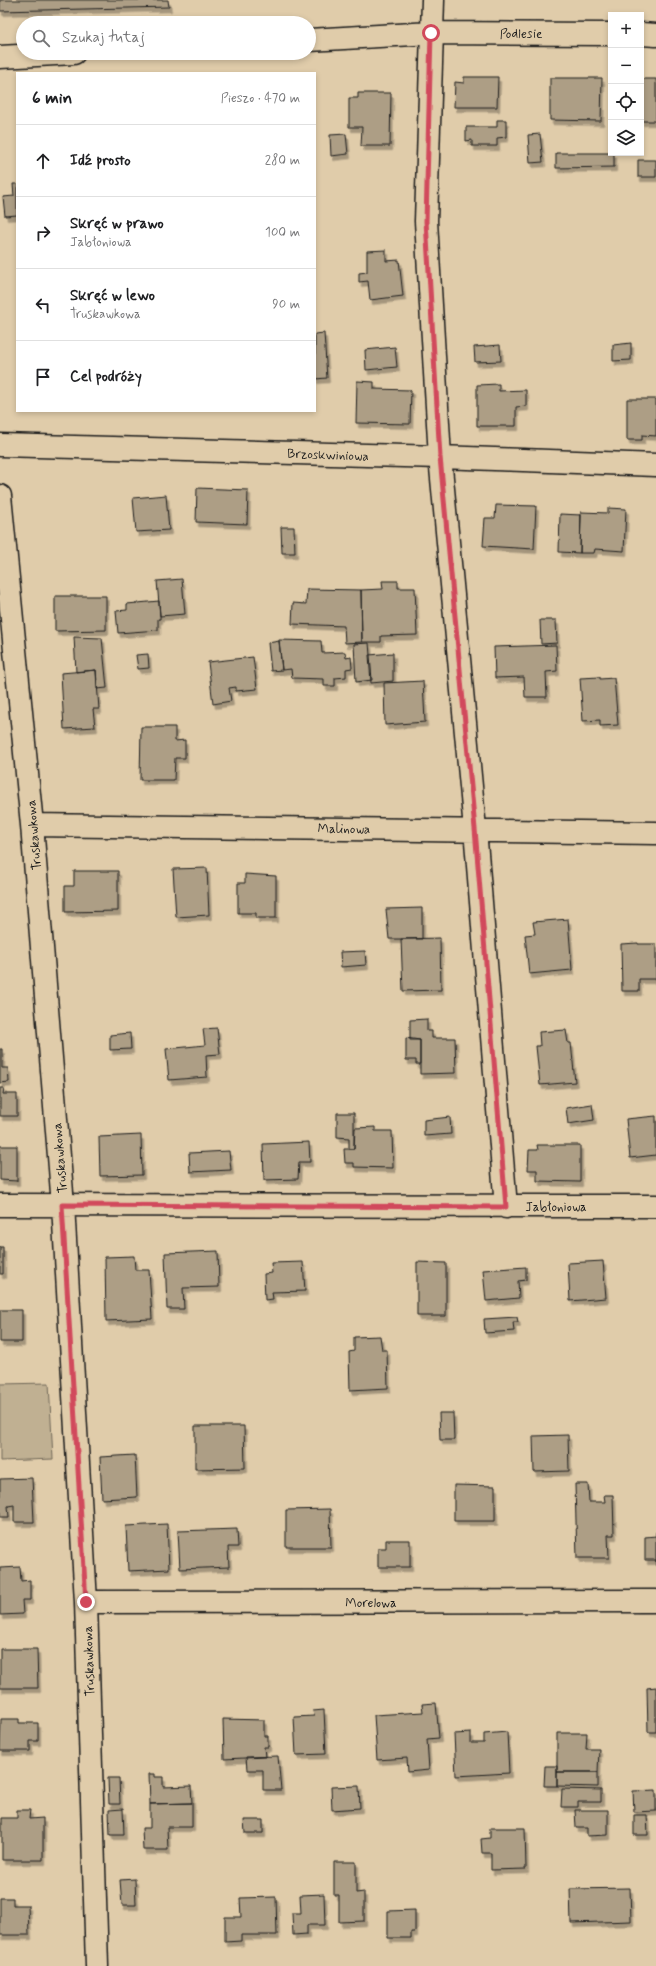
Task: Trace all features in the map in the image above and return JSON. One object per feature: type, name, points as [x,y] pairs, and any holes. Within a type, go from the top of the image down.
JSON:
[{"type":"street","points":[[433,0],[426,221],[440,457],[475,829],[506,1207]]},
{"type":"street","name":"Podlesie","points":[[316,40],[431,33],[608,34]]},
{"type":"street","points":[[644,34],[656,35]]},
{"type":"street","points":[[0,57],[16,56]]},
{"type":"street","name":"Brzoskwiniowa","points":[[0,445],[440,457],[656,465]]},
{"type":"street","name":"Truskawkowa","points":[[0,496],[32,825],[62,1205],[86,1602],[97,1966]]},
{"type":"street","name":"Malinowa","points":[[32,825],[475,829],[656,833]]},
{"type":"street","name":"Jabłoniowa","points":[[0,1206],[656,1206]]},
{"type":"street","name":"Morelowa","points":[[86,1602],[656,1601]]},
{"type":"shaded area","points":[[49,1383],[53,1459],[0,1461],[0,1384]]},
{"type":"building","points":[[0,0],[168,0],[169,7],[0,11]]},
{"type":"building","points":[[464,77],[498,77],[497,107],[454,107],[455,82],[464,83]]},
{"type":"building","points":[[550,78],[602,78],[601,121],[550,120]]},
{"type":"building","points":[[644,79],[656,79],[656,121],[644,121]]},
{"type":"building","points":[[358,93],[391,93],[390,146],[361,146],[362,127],[349,127],[349,98],[358,98]]},
{"type":"building","points":[[497,120],[506,120],[506,137],[497,138],[497,146],[472,146],[472,140],[466,141],[466,127],[497,127]]},
{"type":"building","points":[[346,134],[348,154],[331,156],[330,135]]},
{"type":"building","points":[[540,134],[543,162],[530,163],[528,135]]},
{"type":"building","points":[[556,153],[608,153],[608,156],[614,156],[614,167],[556,168]]},
{"type":"building","points":[[638,160],[656,160],[656,177],[638,177]]},
{"type":"building","points":[[13,184],[16,184],[16,215],[5,216],[3,197],[14,196]]},
{"type":"building","points":[[386,250],[386,261],[399,260],[403,296],[370,300],[368,281],[359,282],[359,273],[367,272],[367,251]]},
{"type":"building","points":[[324,333],[327,378],[316,379],[316,334]]},
{"type":"building","points":[[631,343],[631,360],[613,361],[613,345]]},
{"type":"building","points":[[500,345],[501,361],[475,362],[474,347]]},
{"type":"building","points":[[395,347],[397,367],[366,370],[365,350]]},
{"type":"building","points":[[357,381],[374,382],[374,389],[411,390],[410,424],[356,423]]},
{"type":"building","points":[[499,384],[499,391],[526,390],[526,406],[516,407],[516,426],[477,426],[477,385]]},
{"type":"building","points":[[627,399],[656,399],[656,436],[642,435],[642,440],[627,440]]},
{"type":"building","points":[[197,488],[248,490],[247,524],[196,522]]},
{"type":"building","points":[[166,495],[169,530],[136,532],[133,498]]},
{"type":"building","points":[[496,505],[536,506],[534,549],[483,546],[485,518],[495,518]]},
{"type":"building","points":[[608,508],[626,509],[624,551],[595,549],[594,553],[580,553],[581,512],[608,513]]},
{"type":"building","points":[[560,514],[581,515],[580,553],[559,552]]},
{"type":"building","points":[[281,527],[294,527],[295,553],[282,553]]},
{"type":"building","points":[[182,579],[185,614],[160,616],[157,581]]},
{"type":"building","points":[[382,581],[398,581],[398,588],[415,588],[417,635],[381,636],[381,642],[362,642],[361,590],[383,589]]},
{"type":"building","points":[[307,589],[361,590],[362,642],[345,643],[344,626],[292,624],[293,603],[306,604]]},
{"type":"building","points":[[55,596],[106,596],[106,630],[55,631]]},
{"type":"building","points":[[159,601],[160,619],[158,619],[158,630],[118,633],[116,611],[127,610],[127,604]]},
{"type":"building","points":[[540,620],[556,620],[557,643],[541,644]]},
{"type":"building","points":[[74,637],[102,638],[107,688],[97,689],[96,670],[76,672]]},
{"type":"building","points":[[279,640],[321,641],[322,653],[345,652],[346,658],[351,657],[352,668],[346,669],[346,677],[335,678],[335,686],[324,686],[324,679],[292,678],[291,669],[282,670]]},
{"type":"building","points":[[279,641],[282,670],[271,671],[268,643]]},
{"type":"building","points":[[369,643],[372,680],[356,682],[354,644]]},
{"type":"building","points":[[556,645],[557,671],[546,672],[547,697],[525,697],[524,677],[495,678],[494,647]]},
{"type":"building","points":[[393,653],[393,681],[371,683],[369,655]]},
{"type":"building","points":[[148,654],[149,668],[138,669],[136,655]]},
{"type":"building","points":[[253,657],[257,689],[236,691],[236,687],[229,688],[231,701],[213,704],[208,662]]},
{"type":"building","points":[[96,670],[99,709],[93,709],[95,727],[64,729],[61,673]]},
{"type":"building","points":[[600,677],[600,679],[614,678],[618,725],[600,726],[600,720],[583,721],[580,678]]},
{"type":"building","points":[[423,681],[425,722],[385,725],[384,683]]},
{"type":"building","points":[[141,727],[175,727],[175,741],[185,740],[185,758],[175,758],[174,780],[140,780]]},
{"type":"building","points":[[207,868],[209,915],[176,917],[173,869]]},
{"type":"building","points":[[74,871],[118,871],[118,911],[65,912],[65,886],[74,886]]},
{"type":"building","points":[[245,874],[276,876],[276,918],[256,918],[256,913],[238,913],[238,883],[245,883]]},
{"type":"building","points":[[422,908],[422,939],[389,939],[386,909]]},
{"type":"building","points":[[568,919],[572,970],[529,974],[525,935],[535,934],[533,922]]},
{"type":"building","points":[[440,938],[441,990],[403,991],[401,939]]},
{"type":"building","points":[[621,944],[656,944],[656,979],[639,979],[639,991],[622,991]]},
{"type":"building","points":[[365,951],[366,965],[341,967],[340,952]]},
{"type":"building","points":[[427,1019],[427,1031],[432,1031],[432,1038],[455,1038],[456,1073],[420,1074],[420,1040],[410,1040],[410,1020]]},
{"type":"building","points":[[217,1028],[220,1054],[206,1055],[207,1077],[169,1080],[166,1049],[205,1045],[203,1029]]},
{"type":"building","points":[[566,1030],[568,1043],[571,1043],[575,1082],[540,1085],[536,1046],[540,1046],[539,1032]]},
{"type":"building","points":[[130,1033],[131,1049],[110,1050],[110,1035]]},
{"type":"building","points":[[406,1038],[420,1040],[420,1064],[416,1064],[416,1060],[406,1060]]},
{"type":"building","points":[[0,1049],[2,1049],[2,1068],[8,1068],[9,1082],[0,1083]]},
{"type":"building","points":[[0,1088],[4,1088],[3,1094],[17,1094],[17,1116],[0,1116]]},
{"type":"building","points":[[592,1104],[594,1120],[568,1124],[566,1108]]},
{"type":"building","points":[[337,1113],[354,1113],[354,1149],[349,1149],[349,1138],[337,1137]]},
{"type":"building","points":[[656,1116],[656,1155],[630,1158],[626,1119]]},
{"type":"building","points":[[450,1117],[451,1134],[424,1136],[424,1120]]},
{"type":"building","points":[[375,1127],[375,1131],[392,1131],[393,1168],[354,1167],[354,1163],[345,1163],[344,1149],[354,1149],[355,1128]]},
{"type":"building","points":[[141,1135],[142,1175],[100,1176],[99,1137]]},
{"type":"building","points":[[309,1142],[310,1162],[299,1162],[298,1179],[264,1180],[263,1144]]},
{"type":"building","points":[[537,1145],[580,1145],[580,1182],[537,1181],[537,1170],[528,1170],[529,1150],[538,1150]]},
{"type":"building","points":[[0,1146],[17,1146],[17,1181],[0,1180]]},
{"type":"building","points":[[229,1151],[231,1170],[190,1172],[189,1153]]},
{"type":"building","points":[[0,1247],[3,1247],[3,1274],[0,1274]]},
{"type":"building","points":[[218,1251],[219,1287],[183,1288],[184,1309],[167,1309],[165,1253]]},
{"type":"building","points":[[134,1256],[135,1270],[149,1270],[152,1319],[106,1321],[105,1257]]},
{"type":"building","points":[[603,1261],[606,1298],[570,1301],[568,1263]]},
{"type":"building","points":[[303,1262],[305,1291],[272,1292],[273,1299],[265,1300],[264,1274],[272,1273],[271,1263]]},
{"type":"building","points":[[417,1262],[446,1263],[446,1316],[417,1316]]},
{"type":"building","points":[[526,1267],[526,1280],[518,1281],[519,1298],[486,1301],[483,1270]]},
{"type":"building","points":[[0,1310],[22,1310],[22,1342],[0,1342]]},
{"type":"building","points":[[517,1317],[518,1322],[513,1322],[514,1331],[485,1333],[484,1319]]},
{"type":"building","points":[[380,1336],[382,1350],[387,1350],[388,1388],[350,1390],[349,1352],[354,1351],[354,1337]]},
{"type":"building","points":[[439,1413],[453,1413],[454,1440],[440,1440]]},
{"type":"building","points":[[195,1426],[244,1426],[245,1468],[195,1469]]},
{"type":"building","points":[[568,1435],[569,1471],[534,1472],[533,1436]]},
{"type":"building","points":[[135,1455],[137,1497],[102,1499],[100,1457]]},
{"type":"building","points":[[32,1478],[34,1522],[14,1522],[14,1505],[8,1506],[9,1517],[0,1517],[0,1479]]},
{"type":"building","points":[[575,1484],[588,1484],[589,1502],[605,1502],[604,1495],[613,1495],[614,1535],[608,1535],[609,1558],[577,1558]]},
{"type":"building","points":[[454,1485],[495,1486],[495,1521],[454,1521]]},
{"type":"building","points":[[330,1509],[331,1547],[286,1547],[286,1510]]},
{"type":"building","points":[[167,1524],[169,1569],[128,1571],[126,1526]]},
{"type":"building","points":[[237,1529],[238,1547],[228,1547],[229,1567],[180,1569],[178,1531]]},
{"type":"building","points":[[656,1536],[656,1560],[645,1560],[645,1537]]},
{"type":"building","points":[[386,1540],[410,1540],[410,1567],[378,1567],[378,1548],[386,1548]]},
{"type":"building","points":[[20,1567],[21,1581],[30,1580],[30,1600],[22,1600],[23,1614],[0,1615],[0,1568]]},
{"type":"building","points":[[0,1649],[37,1649],[38,1688],[0,1688]]},
{"type":"building","points":[[656,1687],[656,1732],[648,1732],[647,1688]]},
{"type":"building","points":[[436,1703],[439,1738],[427,1739],[429,1770],[408,1772],[407,1758],[377,1760],[374,1715],[423,1712],[422,1704]]},
{"type":"building","points":[[324,1710],[326,1754],[296,1755],[294,1717],[314,1716],[313,1711]]},
{"type":"building","points":[[1,1719],[19,1719],[19,1723],[38,1723],[38,1741],[30,1741],[30,1751],[0,1751]]},
{"type":"building","points":[[223,1719],[264,1720],[264,1736],[268,1736],[268,1747],[264,1747],[265,1757],[224,1759]]},
{"type":"building","points":[[507,1732],[509,1773],[456,1776],[454,1734],[471,1733],[471,1743],[484,1743],[484,1734]]},
{"type":"building","points":[[557,1733],[587,1733],[586,1749],[599,1749],[598,1772],[557,1772]]},
{"type":"building","points":[[278,1756],[281,1790],[263,1790],[263,1770],[247,1770],[246,1757]]},
{"type":"building","points":[[545,1766],[557,1766],[557,1786],[544,1786]]},
{"type":"building","points":[[557,1772],[598,1772],[598,1787],[557,1786]]},
{"type":"building","points":[[149,1774],[155,1774],[155,1777],[163,1777],[163,1787],[191,1786],[192,1803],[150,1804]]},
{"type":"building","points":[[108,1778],[119,1778],[120,1804],[109,1804]]},
{"type":"building","points":[[359,1786],[360,1808],[332,1810],[331,1787]]},
{"type":"building","points":[[562,1789],[601,1790],[601,1802],[578,1802],[578,1807],[561,1807]]},
{"type":"building","points":[[656,1790],[656,1811],[634,1812],[633,1791]]},
{"type":"building","points":[[192,1803],[192,1827],[167,1827],[168,1850],[143,1850],[142,1828],[150,1828],[150,1804]]},
{"type":"building","points":[[123,1809],[124,1835],[110,1835],[109,1810]]},
{"type":"building","points":[[17,1810],[30,1810],[29,1819],[43,1818],[43,1860],[2,1860],[2,1818],[17,1818]]},
{"type":"building","points":[[575,1810],[608,1810],[608,1835],[587,1836],[587,1828],[576,1828]]},
{"type":"building","points":[[634,1815],[647,1815],[648,1835],[634,1835]]},
{"type":"building","points":[[244,1820],[263,1820],[263,1833],[245,1833]]},
{"type":"building","points":[[490,1828],[525,1828],[526,1869],[491,1870],[491,1853],[482,1853],[481,1839],[490,1838]]},
{"type":"building","points":[[334,1862],[356,1862],[356,1893],[364,1892],[364,1921],[339,1922],[339,1895],[334,1895]]},
{"type":"building","points":[[135,1879],[136,1905],[122,1905],[120,1880]]},
{"type":"building","points":[[630,1888],[631,1921],[571,1923],[570,1889]]},
{"type":"building","points":[[324,1894],[325,1925],[307,1925],[307,1934],[293,1935],[292,1913],[301,1913],[300,1895]]},
{"type":"building","points":[[276,1897],[277,1935],[241,1935],[241,1941],[225,1942],[225,1917],[241,1917],[240,1898]]},
{"type":"building","points":[[0,1898],[13,1898],[13,1905],[28,1905],[29,1935],[0,1935]]},
{"type":"building","points":[[415,1910],[415,1932],[411,1932],[411,1938],[388,1938],[388,1911]]},
{"type":"route","points":[[86,1602],[62,1205],[506,1207],[475,829],[440,457],[426,221],[431,33]]}]
